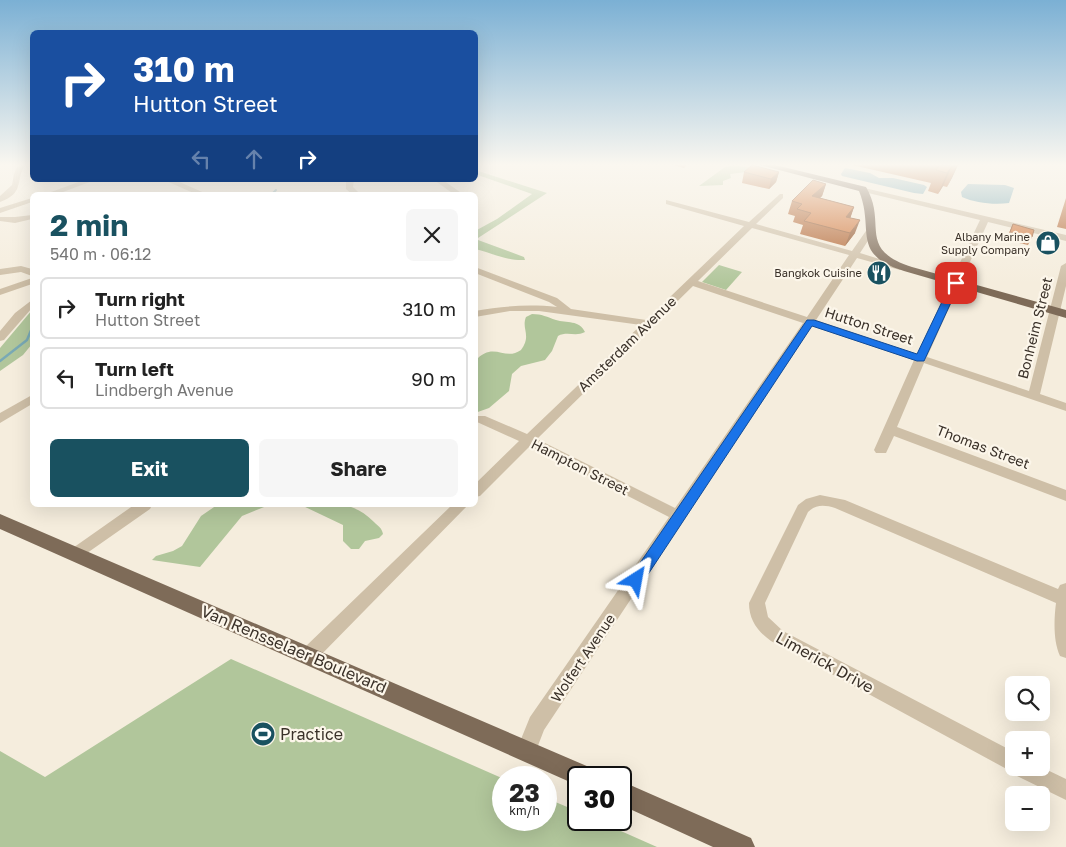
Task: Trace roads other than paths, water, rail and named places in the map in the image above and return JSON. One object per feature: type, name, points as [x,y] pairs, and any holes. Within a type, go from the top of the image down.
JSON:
[{"type":"main road","points":[[867,205],[874,246],[878,254],[889,262],[1061,312]]},
{"type":"main road","name":"Van Rensselaer Boulevard","points":[[0,521],[567,768]]},
{"type":"main road","points":[[632,798],[742,847]]},
{"type":"street","points":[[0,211],[21,205]]},
{"type":"street","points":[[678,205],[908,269]]},
{"type":"street","name":"Amsterdam Avenue","points":[[478,489],[771,205]]},
{"type":"street","points":[[926,205],[1066,238]]},
{"type":"street","points":[[0,219],[15,220],[30,217]]},
{"type":"street","points":[[881,450],[920,359],[985,219]]},
{"type":"street","name":"Wolfert Avenue","points":[[526,749],[537,724],[856,255],[871,230]]},
{"type":"street","name":"Bonheim Street","points":[[1034,396],[1061,312],[1066,266]]},
{"type":"street","points":[[0,272],[22,269],[30,273]]},
{"type":"street","points":[[478,271],[553,300],[568,310]]},
{"type":"street","points":[[0,283],[30,275]]},
{"type":"street","points":[[0,292],[30,275]]},
{"type":"street","name":"Hutton Street","points":[[691,282],[1066,407]]},
{"type":"street","points":[[0,338],[30,305]]},
{"type":"street","points":[[478,313],[524,308],[568,310],[649,323]]},
{"type":"street","points":[[0,419],[30,400]]},
{"type":"street","name":"Hampton Street","points":[[481,419],[528,440],[679,516]]},
{"type":"street","name":"Thomas Street","points":[[889,429],[1066,496]]},
{"type":"street","name":"Limerick Drive","points":[[1005,758],[777,636],[761,621],[757,612],[757,603],[803,509],[811,502],[825,500],[840,504],[1065,594]]},
{"type":"street","points":[[75,554],[142,507]]},
{"type":"street","points":[[309,655],[460,507]]},
{"type":"street","points":[[1065,594],[1063,628],[1066,650]]},
{"type":"street","points":[[1038,776],[1066,790]]},
{"type":"waterway","points":[[0,361],[27,340],[30,333]]},
{"type":"place","name":"Albany Marine Supply Company","points":[[1048,243]]},
{"type":"place","name":"Bangkok Cuisine","points":[[879,273]]},
{"type":"place","name":"Practice","points":[[263,734]]}]
